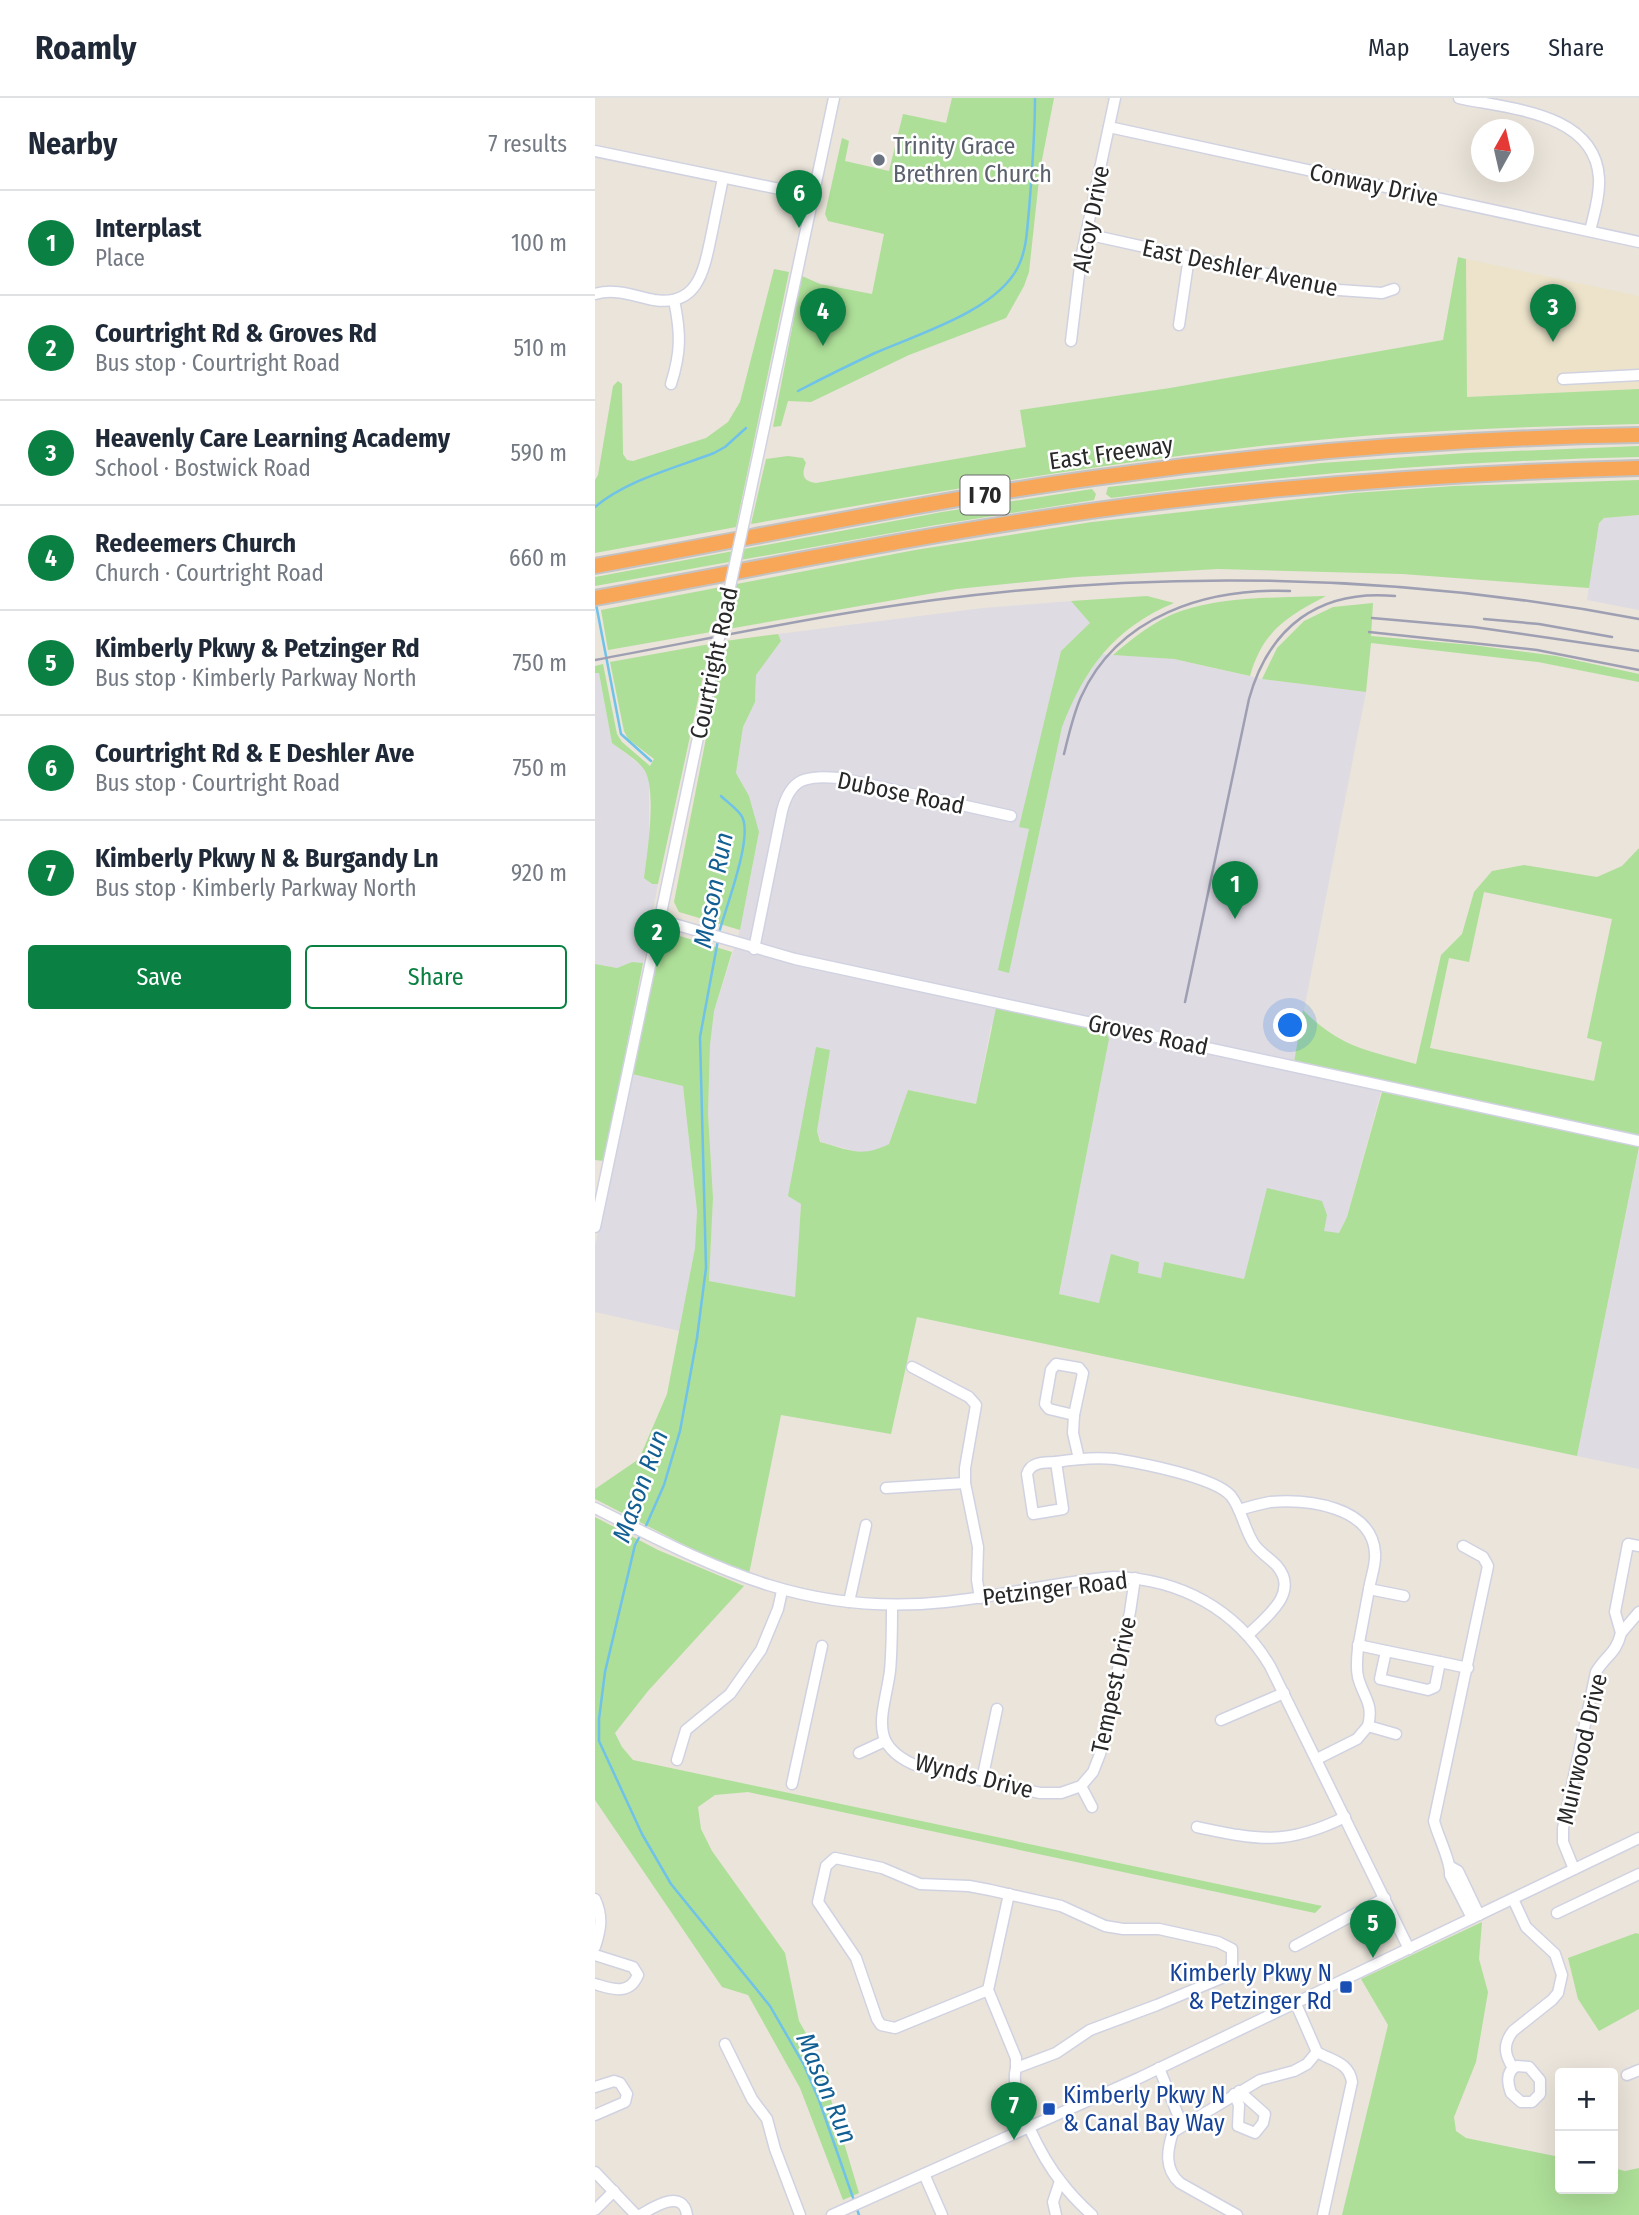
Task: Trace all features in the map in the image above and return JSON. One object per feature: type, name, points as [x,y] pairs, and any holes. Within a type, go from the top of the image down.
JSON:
[{"type":"highway","name":"East Freeway","points":[[595,566],[911,507],[1185,466],[1361,448],[1521,438],[1639,435]]},
{"type":"highway","name":"I 70","points":[[595,598],[1009,523],[1157,502],[1434,476],[1639,468]]},
{"type":"street","name":"Courtright Road","points":[[595,1227],[834,98]]},
{"type":"street","name":"Alcoy Drive","points":[[1071,341],[1086,234],[1115,98]]},
{"type":"street","points":[[1459,98],[1545,117],[1577,132],[1596,161],[1599,175],[1598,196],[1590,231]]},
{"type":"street","name":"Conway Drive","points":[[1109,127],[1639,242]]},
{"type":"street","points":[[595,151],[813,196]]},
{"type":"street","points":[[595,294],[616,291],[657,300],[674,300],[692,290],[703,272],[723,178]]},
{"type":"street","name":"East Deshler Avenue","points":[[1086,234],[1339,290],[1382,293],[1394,289]]},
{"type":"street","points":[[1179,325],[1189,257]]},
{"type":"street","points":[[671,384],[680,345],[674,300]]},
{"type":"street","points":[[1563,379],[1639,375]]},
{"type":"street","name":"Dubose Road","points":[[754,948],[786,794],[798,781],[840,778],[1011,816]]},
{"type":"street","name":"Groves Road","points":[[660,920],[754,948],[1639,1142]]},
{"type":"street","points":[[1074,1415],[1049,1409],[1045,1404],[1051,1370],[1056,1364],[1079,1368],[1083,1373],[1073,1433],[1079,1459]]},
{"type":"street","points":[[912,1367],[969,1397],[976,1405],[965,1483],[978,1547],[977,1580],[980,1598]]},
{"type":"street","points":[[1056,1462],[1063,1509],[1033,1514],[1027,1474],[1029,1468],[1038,1464],[1079,1459],[1114,1459],[1192,1476],[1220,1486],[1231,1496],[1259,1551],[1275,1563],[1286,1584],[1283,1597],[1277,1606],[1248,1635]]},
{"type":"street","points":[[886,1488],[965,1483]]},
{"type":"street","points":[[1239,1510],[1267,1503],[1303,1503],[1337,1510],[1357,1518],[1371,1536],[1376,1557],[1358,1645],[1358,1678],[1370,1703],[1368,1726],[1357,1739],[1317,1759]]},
{"type":"street","name":"Petzinger Road","points":[[595,1508],[703,1562],[782,1591],[849,1602],[893,1605],[944,1602],[1094,1579],[1135,1578],[1185,1590],[1223,1612],[1262,1652],[1409,1949]]},
{"type":"street","points":[[849,1602],[866,1525]]},
{"type":"street","points":[[1621,1633],[1615,1612],[1628,1544],[1639,1546]]},
{"type":"street","points":[[1463,1546],[1483,1557],[1488,1566],[1434,1821],[1451,1867],[1450,1875],[1475,1917]]},
{"type":"street","name":"Tempest Drive","points":[[1081,1786],[1093,1772],[1100,1754],[1135,1578]]},
{"type":"street","points":[[1369,1589],[1403,1596]]},
{"type":"street","points":[[677,1760],[687,1730],[730,1694],[761,1650],[778,1609],[782,1591]]},
{"type":"street","name":"Wynds Drive","points":[[893,1605],[890,1666],[881,1716],[885,1741],[896,1754],[911,1763],[1051,1794],[1072,1791],[1081,1786]]},
{"type":"street","name":"Muirwood Drive","points":[[1574,1869],[1563,1842],[1563,1828],[1596,1672],[1616,1650],[1621,1633],[1639,1612]]},
{"type":"street","points":[[1358,1645],[1468,1668]]},
{"type":"street","points":[[792,1784],[822,1646]]},
{"type":"street","points":[[1386,1651],[1380,1679],[1428,1690],[1435,1687],[1440,1662]]},
{"type":"street","points":[[1221,1720],[1284,1693]]},
{"type":"street","points":[[982,1780],[996,1709]]},
{"type":"street","points":[[1368,1726],[1396,1734]]},
{"type":"street","points":[[859,1753],[885,1741]]},
{"type":"street","points":[[1081,1786],[1092,1807]]},
{"type":"street","points":[[1196,1827],[1245,1837],[1272,1839],[1310,1833],[1345,1817]]},
{"type":"street","points":[[832,2215],[1296,2004],[1639,1838]]},
{"type":"street","points":[[988,1990],[895,2028],[881,2025],[851,1949],[818,1902],[826,1866],[835,1858],[882,1868],[920,1884],[969,1886],[1009,1894],[1061,1906],[1105,1926],[1123,1929],[1159,1928],[1218,1942],[1232,1949],[1234,1955],[1230,1969],[1224,1977],[1090,2030],[1056,2053],[1017,2068]]},
{"type":"street","points":[[1557,1913],[1639,1874]]},
{"type":"street","points":[[1009,1894],[988,1990],[1013,2048],[1017,2068],[1014,2085],[1030,2126],[1060,2181],[1092,2215]]},
{"type":"street","points":[[1295,1946],[1385,1898]]},
{"type":"street","points":[[595,1899],[601,1916],[601,1930],[595,1947]]},
{"type":"street","points":[[1513,1899],[1526,1927],[1555,1954],[1562,1975],[1558,1993],[1509,2037],[1505,2045],[1506,2054],[1513,2068]]},
{"type":"street","points":[[595,1955],[633,1967],[638,1975],[628,1989],[621,1991],[595,1984]]},
{"type":"street","points":[[1296,2004],[1317,2052],[1342,2063],[1352,2082],[1323,2215]]},
{"type":"street","points":[[725,2044],[740,2080],[767,2119],[775,2149],[800,2215]]},
{"type":"street","points":[[1237,2215],[1172,2177],[1167,2149],[1173,2132],[1236,2092],[1260,2080],[1294,2071],[1307,2064],[1317,2052]]},
{"type":"street","points":[[1159,2068],[1182,2125]]},
{"type":"street","points":[[1627,2075],[1639,2070]]},
{"type":"street","points":[[595,2087],[614,2081],[621,2083],[627,2094],[625,2102],[618,2107],[595,2115]]},
{"type":"street","points":[[595,2172],[638,2215],[672,2200],[685,2206],[687,2215]]},
{"type":"street","points":[[923,2174],[942,2215]]},
{"type":"street","points":[[1056,2215],[1053,2202],[1060,2181]]},
{"type":"street","points":[[595,2210],[614,2191]]},
{"type":"shaded area","points":[[1466,259],[1639,296],[1639,389],[1467,397]]},
{"type":"shaded area","points":[[1639,515],[1639,610],[1587,600],[1599,523],[1604,518]]},
{"type":"shaded area","points":[[1071,601],[1091,623],[1061,651],[1020,827],[1029,829],[999,970],[1009,972],[1062,727],[1075,694],[1102,654],[1174,659],[1262,679],[1366,692],[1294,1061],[1384,1081],[1347,1217],[1339,1234],[1324,1231],[1244,1279],[1164,1262],[1161,1278],[1138,1273],[1099,1303],[1059,1294],[1109,1039],[991,1026],[976,1104],[908,1090],[889,1144],[872,1152],[858,1152],[821,1142],[817,1131],[830,1051],[801,1204],[795,1297],[709,1281],[713,1198],[708,1113],[710,1045],[714,1011],[740,930],[759,833],[749,796],[736,773],[743,727],[755,702],[756,674],[781,641],[778,634],[983,608]]},
{"type":"shaded area","points":[[595,673],[599,673],[612,743],[643,767],[649,780],[649,841],[644,877],[651,884],[658,884],[643,963],[632,962],[617,968],[595,964]]},
{"type":"shaded area","points":[[632,1074],[683,1086],[697,1211],[695,1248],[680,1331],[595,1312],[595,1246]]},
{"type":"shaded area","points":[[1639,1149],[1639,1469],[1577,1456]]},
{"type":"green space","points":[[952,98],[1054,98],[1040,170],[1029,272],[1024,286],[1006,318],[909,355],[811,402],[788,401],[781,426],[773,427],[802,276],[820,284],[872,294],[884,234],[828,221],[825,214],[842,138],[849,141],[845,161],[889,171],[903,114],[946,123]]},
{"type":"green space","points":[[1458,257],[1466,259],[1467,397],[1639,389],[1639,424],[1408,433],[1269,445],[1074,470],[751,524],[766,459],[788,456],[803,458],[806,463],[804,477],[816,483],[1026,447],[1020,410],[1170,388],[1443,340]]},
{"type":"green space","points":[[774,269],[789,272],[736,527],[595,553],[595,480],[613,386],[618,381],[622,384],[623,454],[627,460],[633,461],[706,438],[728,422],[740,402]]},
{"type":"green space","points":[[1639,446],[1639,457],[1440,465],[1242,482],[1111,498],[1106,494],[1108,487],[1321,463],[1465,453]]},
{"type":"green space","points":[[1639,480],[1639,515],[1604,518],[1599,523],[1589,588],[1402,574],[1218,569],[1076,577],[957,589],[608,650],[601,610],[915,550],[1092,522],[1354,493],[1454,486]]},
{"type":"green space","points":[[1092,489],[1096,494],[1094,500],[936,525],[595,586],[595,577],[942,512]]},
{"type":"green space","points":[[1147,596],[1174,603],[1134,625],[1104,652],[1081,686],[1062,727],[1009,973],[998,970],[1029,829],[1019,827],[1061,651],[1090,623],[1071,601]]},
{"type":"green space","points":[[1326,596],[1299,611],[1269,636],[1250,676],[1174,659],[1113,655],[1153,624],[1198,606],[1252,599]]},
{"type":"green space","points":[[1373,603],[1371,636],[1556,656],[1639,674],[1639,682],[1538,662],[1371,643],[1366,692],[1262,679],[1277,648],[1304,621],[1333,607]]},
{"type":"green space","points":[[778,634],[781,641],[756,675],[755,702],[743,727],[736,773],[749,796],[759,832],[740,930],[679,912],[674,902],[725,641]]},
{"type":"green space","points":[[710,644],[658,884],[652,884],[644,878],[651,804],[647,777],[640,764],[612,743],[599,673],[595,673],[595,666],[603,664],[617,734],[622,742],[650,766],[654,759],[628,739],[624,731],[610,662]]},
{"type":"green space","points":[[1639,848],[1639,1136],[1294,1062],[1303,1010],[1330,1032],[1355,1046],[1416,1064],[1441,955],[1462,934],[1474,892],[1492,871],[1524,865],[1597,877],[1622,866]],"holes":[[[1484,892],[1612,919],[1587,1038],[1602,1042],[1594,1081],[1430,1048],[1449,958],[1469,962]]]},
{"type":"green space","points":[[673,934],[732,952],[714,1011],[710,1045],[708,1113],[713,1198],[709,1281],[795,1297],[801,1204],[788,1196],[816,1047],[830,1050],[817,1131],[820,1142],[848,1150],[871,1151],[889,1144],[908,1090],[976,1104],[996,1008],[1105,1031],[1109,1039],[1059,1294],[1099,1303],[1111,1254],[1139,1262],[1138,1273],[1161,1278],[1164,1262],[1244,1279],[1267,1188],[1322,1201],[1327,1215],[1324,1231],[1339,1233],[1347,1217],[1382,1092],[1639,1147],[1577,1456],[917,1317],[891,1434],[781,1415],[749,1574],[704,1555],[595,1499],[595,1489],[639,1459],[667,1394],[695,1248],[697,1211],[683,1086],[632,1074],[661,945]]},
{"type":"green space","points":[[632,962],[643,963],[604,1161],[595,1160],[595,964],[617,968]]},
{"type":"green space","points":[[595,1517],[658,1550],[744,1586],[648,1691],[615,1733],[633,1760],[1322,1906],[1315,1913],[748,1792],[715,1795],[698,1807],[701,1829],[712,1851],[785,1953],[799,2021],[829,2074],[827,2086],[859,2193],[843,2200],[800,2088],[748,1995],[722,1987],[595,1800]]},
{"type":"green space","points":[[1482,1922],[1479,1959],[1488,1992],[1476,2062],[1454,2117],[1456,2131],[1466,2138],[1555,2156],[1555,2194],[1618,2194],[1618,2169],[1625,2171],[1639,2168],[1639,2215],[1342,2215],[1388,2025],[1361,1979]]},
{"type":"green space","points":[[1639,1934],[1639,2009],[1599,2031],[1578,1999],[1568,1958]]},
{"type":"waterway","name":"Mason Run","points":[[798,391],[974,309],[1007,283],[1018,267],[1026,239],[1035,98]]},
{"type":"waterway","name":"Mason Run","points":[[595,507],[636,482],[714,453],[746,428]]},
{"type":"waterway","name":"Mason Run","points":[[596,604],[621,734],[651,761]]},
{"type":"waterway","name":"Mason Run","points":[[719,933],[742,854],[744,838],[741,815],[721,796]]},
{"type":"waterway","name":"Mason Run","points":[[645,1528],[664,1485],[680,1431],[697,1338],[706,1268],[700,1037],[718,940]]},
{"type":"waterway","name":"Mason Run","points":[[641,1534],[635,1545],[605,1672],[599,1741],[642,1834],[671,1884],[770,2006],[804,2065],[859,2215]]},
{"type":"railway","points":[[595,660],[891,606],[1022,590],[1110,584],[1287,581],[1375,585],[1551,604],[1639,619]]},
{"type":"railway","points":[[1064,754],[1078,704],[1097,669],[1118,645],[1142,627],[1168,612],[1197,602],[1259,591],[1290,591]]},
{"type":"railway","points":[[1185,1002],[1249,699],[1258,674],[1284,633],[1301,618],[1343,599],[1368,595],[1395,596]]},
{"type":"railway","points":[[1372,618],[1474,627],[1639,651]]},
{"type":"railway","points":[[1484,619],[1539,624],[1612,637]]},
{"type":"railway","points":[[1369,632],[1537,650],[1639,670]]},
{"type":"place","name":"Trinity Grace Brethren Church","points":[[879,160]]},
{"type":"place","name":"Courtright Rd & E Deshler Ave","points":[[799,228]]},
{"type":"place","name":"Heavenly Care Learning Academy","points":[[1553,342]]},
{"type":"place","name":"Redeemers Church","points":[[823,346]]},
{"type":"place","name":"Interplast","points":[[1235,919]]},
{"type":"place","name":"Courtright Rd & Groves Rd","points":[[657,967]]},
{"type":"place","name":"Kimberly Pkwy & Petzinger Rd","points":[[1373,1958]]},
{"type":"place","name":"Kimberly Pkwy N & Petzinger Rd","points":[[1346,1987]]},
{"type":"place","name":"Kimberly Pkwy N & Canal Bay Way","points":[[1049,2109]]},
{"type":"place","name":"Kimberly Pkwy N & Burgandy Ln","points":[[1014,2140]]}]
